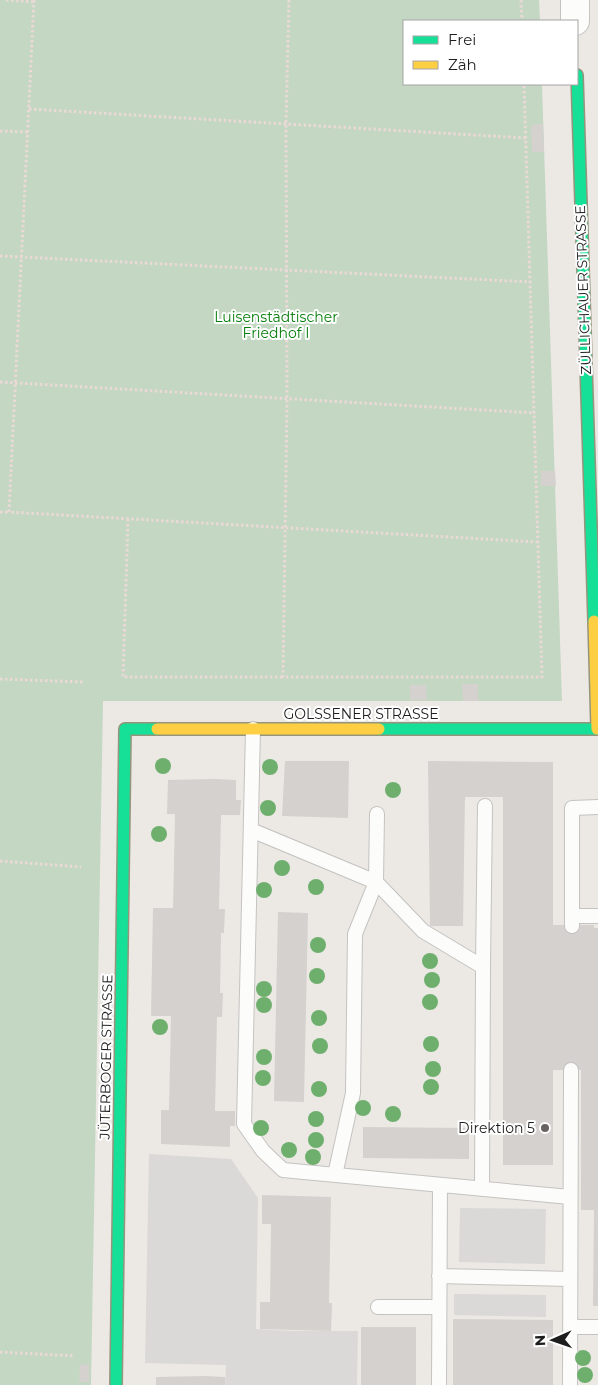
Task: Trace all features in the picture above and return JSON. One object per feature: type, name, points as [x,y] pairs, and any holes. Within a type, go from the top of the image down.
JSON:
[{"type":"street","points":[[575,0],[575,20]]},
{"type":"street","name":"ZÜLLICHAUER STRASSE","points":[[577,85],[598,729]]},
{"type":"street","name":"GOLSSENER STRASSE","points":[[125,729],[598,729]]},
{"type":"street","name":"JÜTERBOGER STRASSE","points":[[116,1385],[125,729]]},
{"type":"lane","points":[[253,730],[244,1124],[263,1150],[283,1170],[570,1198]]},
{"type":"lane","points":[[482,1189],[485,806]]},
{"type":"lane","points":[[598,808],[572,808],[572,921],[598,916]]},
{"type":"lane","points":[[335,1175],[353,1093],[355,934],[376,882],[377,814]]},
{"type":"lane","points":[[251,830],[376,882],[423,932],[483,967]]},
{"type":"lane","points":[[570,1385],[571,1070]]},
{"type":"lane","points":[[439,1385],[440,1185]]},
{"type":"lane","points":[[440,1276],[570,1279]]},
{"type":"lane","points":[[378,1307],[439,1308]]},
{"type":"lane","points":[[570,1327],[598,1327]]},
{"type":"path","points":[[6,0],[34,1],[9,512]]},
{"type":"path","points":[[283,677],[287,400],[285,269],[286,122],[290,0]]},
{"type":"path","points":[[521,0],[522,20]]},
{"type":"path","points":[[128,519],[123,677],[542,677],[524,85]]},
{"type":"path","points":[[29,109],[286,122],[526,138]]},
{"type":"path","points":[[0,131],[28,132]]},
{"type":"path","points":[[0,256],[531,282]]},
{"type":"path","points":[[0,382],[535,413]]},
{"type":"path","points":[[0,512],[537,542]]},
{"type":"path","points":[[0,679],[83,682]]},
{"type":"path","points":[[0,862],[81,867]]},
{"type":"path","points":[[0,1352],[76,1356]]},
{"type":"green space","name":"Luisenstädtischer Friedhof I","points":[[0,0],[539,0],[540,20],[403,20],[403,85],[542,85],[562,701],[103,701],[91,1385],[0,1385]]},
{"type":"shaded area","points":[[149,1154],[231,1159],[258,1198],[256,1329],[358,1331],[357,1385],[225,1385],[226,1365],[145,1363]]},
{"type":"shaded area","points":[[460,1208],[546,1209],[545,1264],[459,1262]]},
{"type":"shaded area","points":[[454,1294],[546,1295],[546,1317],[454,1315]]},
{"type":"building","points":[[543,124],[544,152],[532,152],[531,125]]},
{"type":"building","points":[[541,471],[555,471],[556,486],[541,486]]},
{"type":"building","points":[[462,684],[478,684],[478,701],[463,701]]},
{"type":"building","points":[[410,685],[426,685],[427,700],[410,700]]},
{"type":"building","points":[[285,761],[349,761],[348,818],[282,816]]},
{"type":"building","points":[[428,761],[553,762],[553,925],[594,925],[594,928],[598,928],[598,1306],[593,1306],[594,1210],[581,1210],[581,1070],[553,1070],[553,1165],[503,1165],[503,797],[465,797],[463,926],[430,926]]},
{"type":"building","points":[[168,780],[236,780],[236,800],[241,800],[240,815],[221,815],[219,909],[225,909],[224,933],[221,933],[220,993],[223,993],[222,1017],[217,1017],[215,1111],[235,1111],[235,1126],[230,1126],[230,1147],[161,1144],[161,1110],[169,1110],[171,1016],[151,1016],[153,908],[173,908],[175,814],[167,814]]},
{"type":"building","points":[[278,912],[308,913],[304,1102],[274,1101]]},
{"type":"building","points":[[363,1127],[469,1128],[469,1159],[363,1158]]},
{"type":"building","points":[[262,1195],[331,1197],[329,1303],[332,1303],[331,1331],[260,1329],[260,1302],[270,1302],[271,1224],[262,1224]]},
{"type":"building","points":[[453,1319],[553,1320],[553,1385],[453,1385]]},
{"type":"building","points":[[361,1327],[416,1327],[416,1385],[361,1385]]},
{"type":"building","points":[[80,1364],[89,1365],[89,1382],[79,1382]]},
{"type":"building","points":[[156,1377],[225,1377],[225,1385],[156,1385]]},
{"type":"traffic: fast","points":[[577,85],[594,621]]},
{"type":"traffic: fast","points":[[116,1385],[125,729],[157,729]]},
{"type":"traffic: fast","points":[[379,729],[598,729]]},
{"type":"traffic: slow","points":[[594,621],[597,729]]},
{"type":"traffic: slow","points":[[157,729],[379,729]]},
{"type":"place","name":"Direktion 5","points":[[545,1128]]}]
